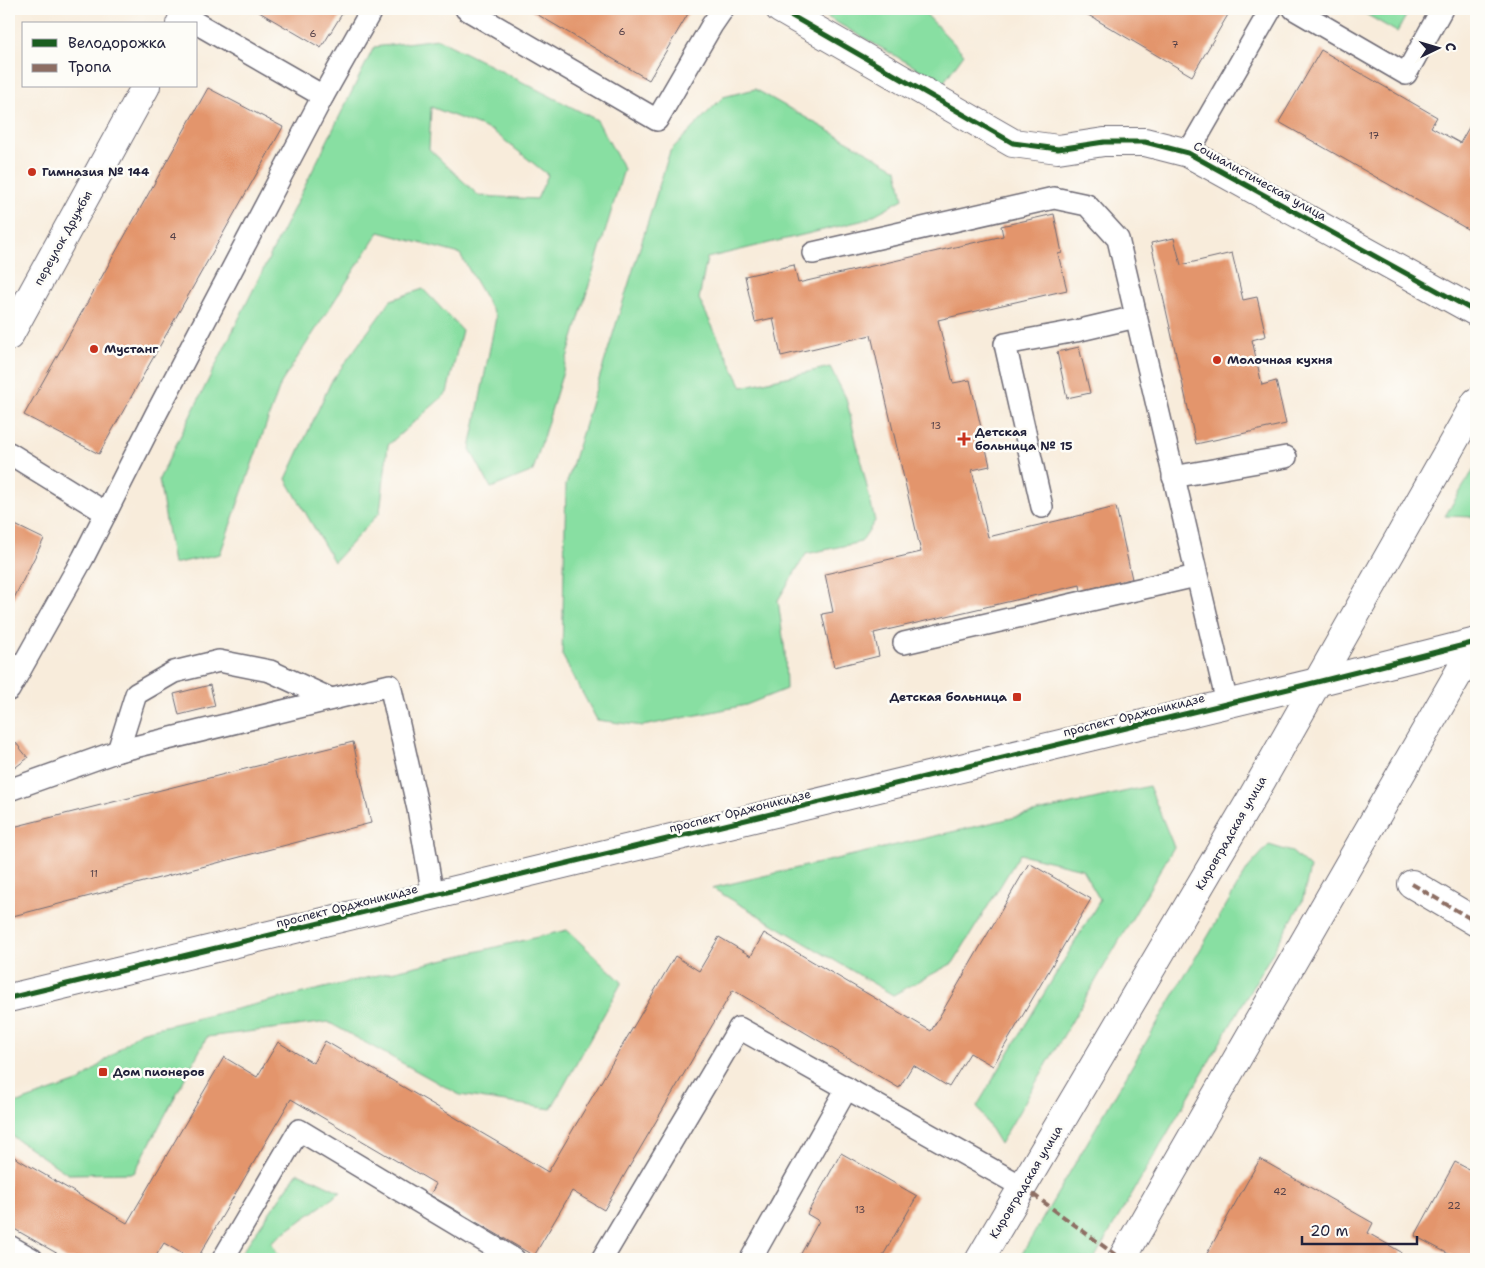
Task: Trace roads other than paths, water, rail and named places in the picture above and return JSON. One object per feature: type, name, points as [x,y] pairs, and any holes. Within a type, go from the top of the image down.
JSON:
[{"type":"street","name":"Социалистическая улица","points":[[780,9],[1013,143],[1058,149],[1104,142],[1146,142],[1188,153],[1476,312]]},
{"type":"street","name":"переулок Дружбы","points":[[9,335],[145,88]]},
{"type":"street","name":"Кировградская улица","points":[[980,1259],[1254,794],[1476,402]]},
{"type":"street","name":"проспект Орджоникидзе","points":[[9,998],[1476,642]]},
{"type":"street","points":[[1122,1259],[1476,642]]},
{"type":"street","points":[[1412,884],[1476,922]]},
{"type":"lane","points":[[9,690],[106,513],[323,96],[372,9]]},
{"type":"lane","points":[[466,9],[657,120],[723,9]]},
{"type":"lane","points":[[1188,153],[1271,9]]},
{"type":"lane","points":[[1294,9],[1406,74],[1442,9]]},
{"type":"lane","points":[[198,24],[323,96]]},
{"type":"lane","points":[[814,253],[1054,198],[1088,205],[1118,239],[1227,703]]},
{"type":"lane","points":[[1042,507],[1004,344],[1076,331],[1136,317]]},
{"type":"lane","points":[[9,453],[106,513]]},
{"type":"lane","points":[[1173,477],[1286,457]]},
{"type":"lane","points":[[904,643],[1196,576]]},
{"type":"lane","points":[[118,751],[136,694],[174,672],[219,661],[270,671],[331,699]]},
{"type":"lane","points":[[9,790],[118,751],[390,685],[418,809],[433,896]]},
{"type":"lane","points":[[602,1259],[739,1028],[1023,1187]]},
{"type":"lane","points":[[751,1259],[847,1088]]},
{"type":"lane","points":[[223,1259],[299,1130],[514,1259]]},
{"type":"lane","points":[[9,1246],[32,1259]]},
{"type":"place","name":"Гимназия № 144","points":[[32,172]]},
{"type":"place","name":"Мустанг","points":[[94,349]]},
{"type":"place","name":"Молочная кухня","points":[[1217,360]]},
{"type":"place","name":"Детская больница № 15","points":[[964,439]]},
{"type":"place","name":"Детская больница","points":[[1017,697]]},
{"type":"place","name":"Дом пионеров","points":[[103,1072]]}]
